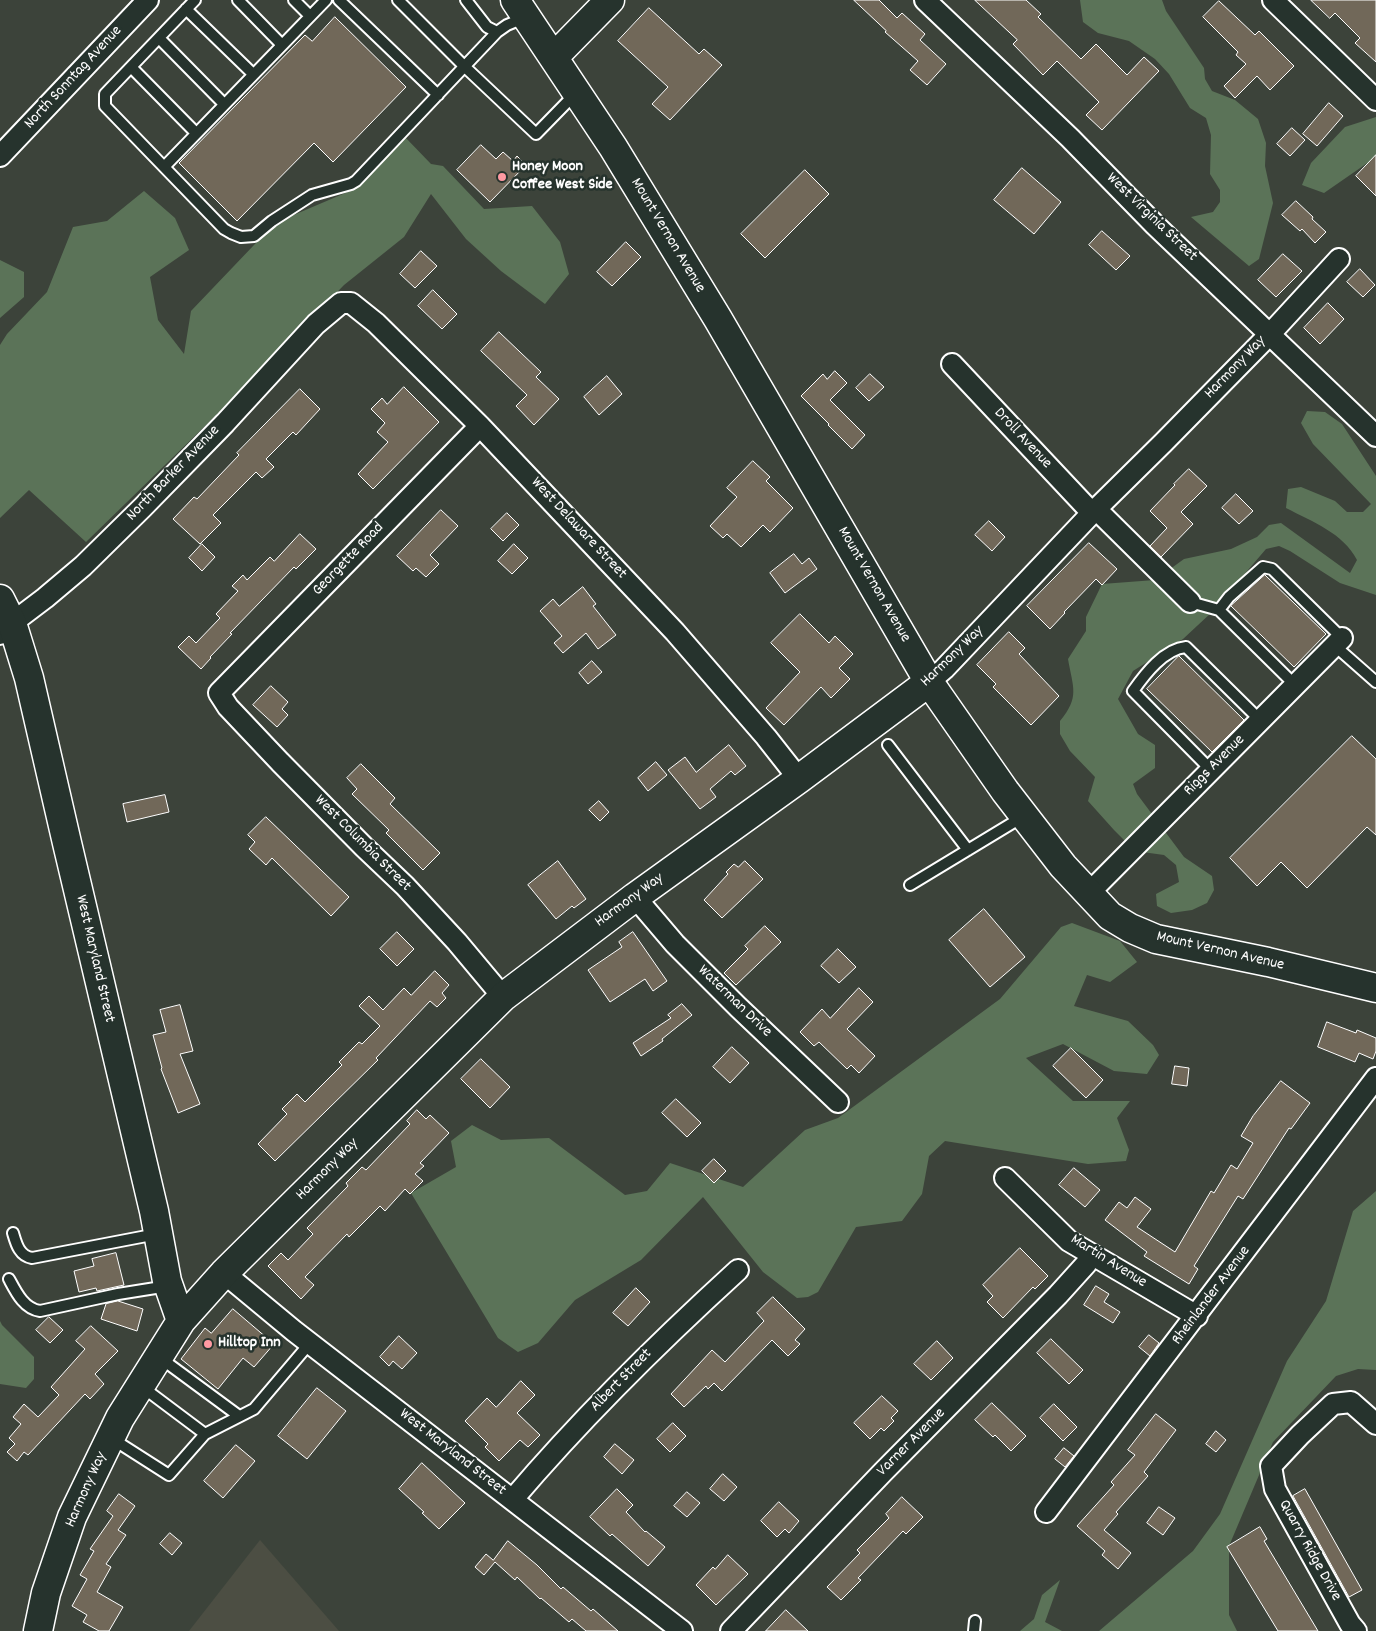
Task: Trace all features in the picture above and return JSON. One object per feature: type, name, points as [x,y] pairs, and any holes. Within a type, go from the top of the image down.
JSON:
[{"type":"street","name":"North Sonntag Avenue","points":[[0,156],[148,0]]},
{"type":"street","points":[[554,57],[610,0]]},
{"type":"street","name":"West Virginia Street","points":[[927,0],[1070,138],[1156,225],[1376,436]]},
{"type":"street","points":[[1273,0],[1376,100]]},
{"type":"street","name":"Mount Vernon Avenue","points":[[522,9],[613,147],[718,319],[929,682],[1005,791],[1063,866],[1110,916],[1130,928],[1156,939],[1268,962],[1376,988]]},
{"type":"street","name":"Harmony Way","points":[[38,1631],[46,1593],[72,1518],[120,1418],[181,1321],[224,1273],[503,997],[635,897],[799,780],[929,682],[951,662],[1094,511],[1270,334],[1339,259]]},
{"type":"street","name":"West Delaware Street","points":[[339,304],[351,303],[357,306],[480,426],[675,632],[766,737],[799,780]]},
{"type":"street","name":"North Barker Avenue","points":[[4,618],[45,598],[82,566],[225,423],[316,324],[339,304]]},
{"type":"street","name":"Droll Avenue","points":[[952,364],[1094,511],[1190,602]]},
{"type":"street","name":"Georgette Road","points":[[220,694],[236,675],[480,426]]},
{"type":"street","name":"West Maryland Street","points":[[4,618],[29,678],[44,737],[66,843],[169,1285],[181,1321]]},
{"type":"street","name":"Riggs Avenue","points":[[1088,894],[1338,642]]},
{"type":"street","name":"West Columbia Street","points":[[220,694],[228,707],[280,762],[405,886],[457,942],[503,997]]},
{"type":"street","name":"Waterman Drive","points":[[635,897],[675,944],[838,1102]]},
{"type":"street","name":"Rheinlander Avenue","points":[[1046,1512],[1197,1316],[1376,1078]]},
{"type":"street","name":"Martin Avenue","points":[[1004,1178],[1070,1241],[1197,1316]]},
{"type":"street","name":"Varner Avenue","points":[[731,1631],[883,1472],[1058,1295],[1086,1264],[1091,1254]]},
{"type":"street","name":"Albert Street","points":[[513,1500],[584,1420],[646,1356],[738,1270]]},
{"type":"street","name":"West Maryland Street","points":[[224,1273],[310,1343],[682,1631]]},
{"type":"street","name":"Quarry Ridge Drive","points":[[1356,1631],[1350,1624],[1275,1489],[1271,1466],[1300,1435],[1334,1404],[1351,1402],[1376,1424]]},
{"type":"lane","points":[[195,0],[104,94],[105,106],[224,228],[241,237],[254,236],[272,221],[312,195],[356,181],[497,32],[522,18],[522,9]]},
{"type":"lane","points":[[238,0],[282,45]]},
{"type":"lane","points":[[294,0],[310,16]]},
{"type":"lane","points":[[164,166],[326,0]]},
{"type":"lane","points":[[339,0],[438,95]]},
{"type":"lane","points":[[398,0],[536,134],[577,92]]},
{"type":"lane","points":[[466,0],[487,27],[497,32]]},
{"type":"lane","points":[[186,9],[253,74]]},
{"type":"lane","points":[[159,38],[224,104]]},
{"type":"lane","points":[[131,66],[196,133]]},
{"type":"lane","points":[[1220,610],[1229,597],[1263,567],[1272,570],[1376,682]]},
{"type":"lane","points":[[1190,602],[1220,610],[1295,685]]},
{"type":"lane","points":[[1211,770],[1133,691],[1148,672],[1177,648],[1186,647],[1260,720]]},
{"type":"lane","points":[[888,745],[968,850]]},
{"type":"lane","points":[[910,885],[1024,816]]},
{"type":"lane","points":[[13,1233],[17,1246],[23,1255],[32,1258],[158,1233]]},
{"type":"lane","points":[[9,1279],[24,1303],[34,1310],[40,1311],[169,1285]]},
{"type":"lane","points":[[111,1437],[169,1475],[205,1434],[254,1409],[310,1343]]},
{"type":"lane","points":[[158,1357],[240,1416]]},
{"type":"lane","points":[[140,1386],[205,1434]]},
{"type":"shaded area","points":[[260,1540],[339,1631],[189,1631]]},
{"type":"green space","points":[[1080,0],[1162,0],[1166,11],[1204,68],[1205,79],[1212,91],[1235,100],[1258,119],[1266,143],[1265,166],[1273,203],[1259,259],[1249,266],[1191,217],[1213,212],[1220,202],[1220,190],[1210,174],[1211,135],[1206,118],[1190,108],[1169,74],[1155,59],[1129,41],[1098,33],[1083,22]]},
{"type":"green space","points":[[1376,117],[1376,157],[1324,193],[1302,185],[1311,163],[1345,127]]},
{"type":"green space","points":[[404,136],[431,164],[443,166],[484,209],[532,206],[560,242],[569,274],[545,304],[501,271],[466,239],[431,194],[404,237],[344,285],[244,388],[86,542],[29,490],[0,518],[0,345],[7,334],[47,292],[73,227],[107,221],[144,191],[175,218],[189,250],[150,277],[158,320],[184,354],[191,311],[275,223],[350,191]]},
{"type":"green space","points":[[0,260],[24,272],[24,297],[0,318]]},
{"type":"green space","points":[[1307,411],[1325,412],[1342,424],[1376,476],[1376,595],[1340,583],[1279,546],[1266,549],[1212,612],[1183,639],[1133,671],[1118,699],[1138,734],[1155,745],[1155,768],[1133,784],[1137,794],[1184,857],[1212,876],[1214,890],[1207,903],[1192,910],[1171,913],[1157,906],[1156,894],[1179,882],[1176,865],[1164,855],[1135,851],[1088,801],[1095,777],[1070,751],[1060,734],[1060,721],[1073,698],[1073,685],[1068,659],[1086,631],[1086,617],[1102,584],[1155,580],[1184,559],[1231,549],[1257,537],[1269,525],[1281,523],[1350,573],[1357,560],[1344,542],[1317,523],[1286,508],[1288,489],[1301,487],[1335,501],[1347,512],[1363,512],[1371,504],[1313,444],[1301,423]]},
{"type":"green space","points":[[1072,923],[1120,941],[1137,962],[1110,982],[1087,975],[1074,1006],[1128,1021],[1153,1045],[1159,1055],[1147,1074],[1114,1071],[1063,1044],[1026,1058],[1073,1101],[1130,1101],[1117,1118],[1129,1150],[1126,1161],[1088,1164],[945,1141],[929,1156],[922,1194],[902,1221],[856,1227],[818,1292],[808,1297],[797,1298],[763,1272],[703,1197],[641,1260],[575,1300],[538,1343],[518,1352],[498,1338],[411,1193],[456,1167],[451,1141],[472,1125],[501,1140],[549,1138],[625,1195],[647,1191],[670,1163],[743,1187],[805,1130],[838,1118],[1000,999],[1061,927]]},
{"type":"green space","points":[[1376,1191],[1376,1370],[1358,1369],[1336,1376],[1273,1442],[1229,1546],[1229,1615],[1237,1631],[1099,1631],[1193,1551],[1220,1514],[1287,1361],[1326,1301],[1353,1211]]},
{"type":"green space","points":[[0,1321],[34,1357],[34,1379],[26,1388],[0,1384]]},
{"type":"green space","points":[[1060,1580],[1045,1622],[1062,1631],[1020,1631],[1034,1619],[1042,1595]]},
{"type":"building","points":[[854,0],[879,0],[897,18],[902,13],[925,34],[920,40],[946,64],[927,85],[910,70],[918,61],[885,32]]},
{"type":"building","points":[[975,0],[1026,0],[1041,14],[1038,17],[1081,59],[1096,44],[1127,75],[1144,57],[1159,71],[1102,130],[1086,115],[1099,102],[1057,61],[1043,75],[1013,44],[1017,40]]},
{"type":"building","points":[[1311,0],[1376,0],[1376,62],[1355,43],[1360,38],[1335,13],[1330,18]]},
{"type":"building","points":[[1219,1],[1255,35],[1259,31],[1294,66],[1270,90],[1257,76],[1235,98],[1224,86],[1246,64],[1236,55],[1238,52],[1203,17]]},
{"type":"building","points":[[649,8],[699,54],[704,49],[722,65],[670,120],[652,104],[668,87],[618,41]]},
{"type":"building","points":[[335,17],[406,87],[333,162],[314,143],[237,221],[179,163],[305,35],[312,41]]},
{"type":"building","points":[[1329,103],[1343,116],[1317,146],[1303,134]]},
{"type":"building","points":[[1292,128],[1305,140],[1290,156],[1277,144]]},
{"type":"building","name":"Honey Moon Coffee West Side","points":[[481,145],[496,159],[503,152],[513,161],[517,156],[526,165],[490,202],[457,170]]},
{"type":"building","points":[[1376,155],[1376,196],[1356,176]]},
{"type":"building","points":[[1022,168],[1061,202],[1034,234],[994,200]]},
{"type":"building","points":[[805,170],[829,194],[765,258],[741,234]]},
{"type":"building","points":[[1296,201],[1326,232],[1315,243],[1302,229],[1300,231],[1282,215]]},
{"type":"building","points":[[1102,231],[1130,256],[1116,270],[1089,245]]},
{"type":"building","points":[[626,242],[641,257],[612,286],[597,272]]},
{"type":"building","points":[[421,251],[437,266],[415,288],[400,274]]},
{"type":"building","points":[[1283,254],[1302,271],[1276,297],[1258,280]]},
{"type":"building","points":[[1360,269],[1375,285],[1363,297],[1347,282]]},
{"type":"building","points":[[433,290],[457,314],[442,329],[418,306]]},
{"type":"building","points":[[1328,303],[1344,319],[1320,344],[1304,328]]},
{"type":"building","points":[[499,332],[541,372],[536,377],[559,399],[534,425],[516,406],[527,395],[481,351]]},
{"type":"building","points":[[835,371],[847,383],[830,400],[865,435],[852,449],[801,396],[823,374],[827,379]]},
{"type":"building","points":[[870,374],[884,387],[869,401],[856,388]]},
{"type":"building","points":[[607,376],[622,394],[599,415],[584,397]]},
{"type":"building","points":[[404,387],[439,422],[373,489],[358,474],[388,442],[377,432],[385,423],[371,409],[382,398],[387,404]]},
{"type":"building","points":[[300,389],[320,409],[296,435],[293,432],[266,459],[274,467],[262,478],[256,472],[213,515],[221,523],[200,544],[173,519],[194,497],[197,499],[239,455],[237,453]]},
{"type":"building","points":[[753,461],[770,477],[766,481],[793,508],[770,532],[763,525],[741,547],[727,534],[723,538],[710,526],[737,497],[727,488]]},
{"type":"building","points":[[1189,469],[1207,486],[1181,512],[1193,524],[1161,557],[1150,546],[1167,528],[1150,511]]},
{"type":"building","points":[[1236,494],[1253,511],[1239,524],[1222,508]]},
{"type":"building","points":[[441,510],[458,526],[430,555],[439,564],[426,577],[416,568],[413,571],[397,556]]},
{"type":"building","points":[[507,513],[519,525],[503,541],[491,529]]},
{"type":"building","points":[[989,521],[1005,537],[992,551],[975,535]]},
{"type":"building","points":[[300,534],[316,549],[296,569],[294,567],[230,633],[232,634],[201,669],[178,647],[189,636],[196,643],[220,618],[216,614],[238,591],[232,586],[243,575],[247,580],[270,557],[274,561]]},
{"type":"building","points":[[1089,543],[1117,569],[1102,585],[1096,579],[1050,629],[1027,606]]},
{"type":"building","points":[[202,544],[215,557],[202,571],[189,558]]},
{"type":"building","points":[[514,544],[528,558],[512,574],[498,561]]},
{"type":"building","points":[[794,554],[802,564],[809,558],[817,569],[785,593],[770,573]]},
{"type":"building","points":[[1265,575],[1326,634],[1294,667],[1231,606]]},
{"type":"building","points":[[583,587],[596,604],[593,606],[616,635],[598,649],[586,633],[563,653],[554,643],[562,636],[540,611],[553,599],[559,606]]},
{"type":"building","points":[[800,614],[829,643],[835,636],[853,654],[839,668],[850,679],[831,698],[821,687],[784,725],[766,708],[800,672],[771,643]]},
{"type":"building","points":[[1009,632],[1025,648],[1019,654],[1059,696],[1031,725],[993,687],[996,684],[977,665]]},
{"type":"building","points":[[1179,656],[1244,720],[1212,752],[1147,689]]},
{"type":"building","points":[[592,661],[602,672],[588,684],[579,673]]},
{"type":"building","points":[[271,686],[288,702],[282,709],[288,715],[277,727],[253,705]]},
{"type":"building","points":[[1352,736],[1376,759],[1376,835],[1367,827],[1307,888],[1281,862],[1257,886],[1230,858]]},
{"type":"building","points":[[729,745],[746,766],[735,775],[731,771],[710,789],[716,797],[700,809],[668,770],[685,757],[696,772]]},
{"type":"building","points":[[656,762],[667,775],[648,791],[638,778]]},
{"type":"building","points":[[361,764],[395,798],[390,804],[440,853],[423,870],[386,833],[389,830],[352,794],[357,789],[347,778]]},
{"type":"building","points":[[165,795],[169,812],[127,822],[123,804]]},
{"type":"building","points":[[599,801],[609,812],[600,821],[589,810]]},
{"type":"building","points":[[266,817],[349,897],[331,916],[272,858],[266,865],[249,849],[255,842],[248,835]]},
{"type":"building","points":[[558,861],[586,899],[574,908],[572,906],[556,919],[528,885]]},
{"type":"building","points":[[745,861],[763,879],[722,918],[704,900],[728,874],[726,872],[734,864],[738,867]]},
{"type":"building","points":[[984,909],[1025,957],[990,987],[949,940]]},
{"type":"building","points":[[765,926],[781,942],[736,985],[724,973],[748,949],[745,946]]},
{"type":"building","points":[[397,932],[414,949],[397,966],[380,949]]},
{"type":"building","points":[[633,932],[667,981],[653,991],[645,979],[610,1002],[588,970],[622,947],[619,942]]},
{"type":"building","points":[[838,949],[856,967],[839,983],[821,966]]},
{"type":"building","points":[[435,971],[449,985],[442,993],[446,998],[437,1007],[430,1001],[376,1058],[378,1060],[275,1161],[258,1144],[287,1114],[282,1109],[297,1094],[305,1102],[342,1065],[339,1062],[359,1042],[362,1044],[380,1026],[359,1006],[369,996],[383,1010],[404,988],[411,995]]},
{"type":"building","points":[[859,988],[873,1002],[847,1029],[875,1056],[859,1073],[851,1065],[847,1069],[819,1042],[814,1046],[800,1032],[822,1009],[830,1018]]},
{"type":"building","points":[[682,1004],[692,1015],[662,1039],[663,1041],[641,1056],[633,1043],[671,1018],[668,1015]]},
{"type":"building","points":[[180,1005],[193,1051],[180,1054],[200,1104],[178,1113],[161,1069],[153,1035],[166,1032],[160,1010]]},
{"type":"building","points":[[1327,1022],[1356,1033],[1357,1030],[1376,1038],[1376,1051],[1373,1059],[1359,1053],[1355,1062],[1318,1047]]},
{"type":"building","points":[[732,1047],[749,1063],[730,1083],[713,1067]]},
{"type":"building","points":[[1071,1048],[1103,1080],[1086,1098],[1053,1066]]},
{"type":"building","points":[[481,1059],[510,1087],[490,1108],[461,1079]]},
{"type":"building","points":[[1175,1066],[1189,1068],[1187,1086],[1172,1084]]},
{"type":"building","points":[[1281,1081],[1310,1103],[1291,1129],[1289,1128],[1243,1199],[1238,1196],[1194,1266],[1198,1269],[1189,1284],[1144,1256],[1147,1252],[1105,1220],[1119,1202],[1127,1208],[1135,1197],[1151,1209],[1137,1227],[1175,1252],[1211,1191],[1214,1193],[1231,1165],[1237,1169],[1253,1143],[1241,1136],[1253,1116]]},
{"type":"building","points":[[676,1099],[701,1123],[687,1137],[662,1113]]},
{"type":"building","points":[[417,1110],[426,1119],[430,1115],[449,1133],[420,1163],[424,1166],[415,1174],[423,1181],[410,1194],[405,1189],[385,1211],[380,1206],[349,1237],[347,1234],[305,1277],[314,1285],[301,1299],[268,1266],[281,1253],[288,1260],[313,1234],[307,1228],[348,1186],[346,1183],[362,1167],[366,1170],[410,1124],[407,1121]]},
{"type":"building","points":[[714,1159],[726,1171],[714,1183],[702,1171]]},
{"type":"building","points":[[1074,1168],[1100,1190],[1085,1207],[1059,1185]]},
{"type":"building","points":[[1020,1248],[1048,1276],[1035,1289],[1033,1287],[1003,1318],[987,1302],[993,1296],[983,1285]]},
{"type":"building","points":[[116,1253],[124,1285],[97,1291],[96,1288],[79,1292],[74,1271],[94,1266],[92,1259]]},
{"type":"building","points":[[1096,1286],[1109,1294],[1104,1302],[1120,1312],[1113,1323],[1084,1305]]},
{"type":"building","points":[[636,1288],[650,1302],[628,1326],[613,1313]]},
{"type":"building","points":[[773,1297],[805,1329],[795,1340],[800,1344],[788,1356],[772,1340],[722,1391],[714,1383],[708,1389],[706,1386],[684,1407],[671,1394],[712,1350],[725,1362],[764,1321],[757,1313]]},
{"type":"building","points":[[118,1301],[143,1309],[137,1331],[101,1319],[106,1304]]},
{"type":"building","points":[[233,1309],[274,1344],[254,1367],[243,1358],[218,1389],[181,1359],[205,1328],[211,1333]]},
{"type":"building","points":[[49,1317],[63,1330],[50,1343],[36,1330]]},
{"type":"building","points":[[91,1326],[118,1351],[95,1374],[104,1384],[90,1399],[85,1394],[28,1455],[24,1452],[17,1461],[7,1452],[15,1444],[9,1438],[21,1424],[13,1417],[24,1404],[38,1417],[59,1395],[51,1387],[85,1349],[76,1341]]},
{"type":"building","points":[[1149,1335],[1159,1343],[1150,1356],[1139,1347]]},
{"type":"building","points":[[399,1336],[417,1353],[402,1369],[393,1361],[389,1366],[380,1357]]},
{"type":"building","points":[[1051,1339],[1083,1370],[1069,1384],[1037,1353]]},
{"type":"building","points":[[937,1341],[953,1358],[931,1380],[914,1364]]},
{"type":"building","points":[[521,1381],[535,1395],[517,1413],[540,1435],[528,1447],[520,1440],[499,1461],[485,1447],[488,1444],[465,1421],[487,1398],[496,1407]]},
{"type":"building","points":[[317,1388],[346,1411],[307,1459],[278,1436]]},
{"type":"building","points":[[882,1396],[898,1411],[891,1418],[894,1421],[884,1431],[881,1428],[870,1439],[854,1423]]},
{"type":"building","points":[[992,1403],[1026,1436],[1011,1451],[995,1435],[993,1437],[975,1420]]},
{"type":"building","points":[[1054,1404],[1077,1427],[1063,1441],[1040,1418]]},
{"type":"building","points":[[1156,1414],[1176,1430],[1144,1472],[1148,1476],[1116,1512],[1118,1514],[1104,1530],[1131,1553],[1118,1569],[1102,1555],[1105,1551],[1077,1526],[1114,1485],[1111,1482],[1135,1455],[1128,1450]]},
{"type":"building","points":[[673,1423],[686,1436],[670,1452],[657,1439]]},
{"type":"building","points":[[1216,1431],[1226,1440],[1216,1452],[1206,1444]]},
{"type":"building","points":[[615,1444],[634,1460],[622,1474],[604,1457]]},
{"type":"building","points":[[236,1445],[255,1461],[223,1498],[204,1481]]},
{"type":"building","points":[[1064,1448],[1074,1456],[1065,1467],[1055,1459]]},
{"type":"building","points":[[422,1463],[465,1503],[439,1529],[399,1489]]},
{"type":"building","points":[[723,1474],[737,1487],[724,1501],[710,1489]]},
{"type":"building","points":[[617,1489],[633,1505],[626,1512],[645,1532],[665,1547],[648,1566],[612,1534],[610,1536],[590,1517]]},
{"type":"building","points":[[1305,1489],[1362,1590],[1349,1597],[1293,1496]]},
{"type":"building","points":[[687,1492],[700,1503],[687,1517],[674,1506]]},
{"type":"building","points":[[119,1494],[135,1506],[118,1530],[126,1535],[106,1564],[111,1567],[97,1592],[123,1607],[109,1631],[99,1631],[83,1622],[87,1615],[72,1606],[87,1579],[80,1575],[94,1551],[90,1549],[113,1516],[107,1511]]},
{"type":"building","points":[[902,1497],[923,1517],[906,1534],[903,1531],[858,1578],[861,1580],[841,1600],[827,1587],[860,1553],[857,1550],[889,1518],[886,1514]]},
{"type":"building","points":[[779,1502],[799,1521],[789,1533],[785,1529],[777,1537],[761,1521]]},
{"type":"building","points":[[1159,1507],[1175,1518],[1163,1535],[1147,1523]]},
{"type":"building","points":[[1260,1527],[1267,1539],[1264,1541],[1318,1631],[1278,1631],[1227,1547]]},
{"type":"building","points":[[170,1533],[182,1543],[172,1555],[160,1544]]},
{"type":"building","points":[[508,1541],[537,1565],[561,1589],[563,1587],[591,1611],[593,1609],[618,1631],[586,1631],[572,1619],[569,1622],[540,1599],[517,1577],[515,1580],[495,1562],[484,1575],[475,1567],[486,1554],[493,1560]]},
{"type":"building","points":[[728,1555],[748,1574],[716,1605],[696,1585],[713,1567],[715,1569]]},
{"type":"building","points":[[786,1610],[808,1631],[766,1631]]},
{"type":"place","name":"Honey Moon Coffee West Side","points":[[502,177]]},
{"type":"place","name":"Hilltop Inn","points":[[208,1344]]}]
